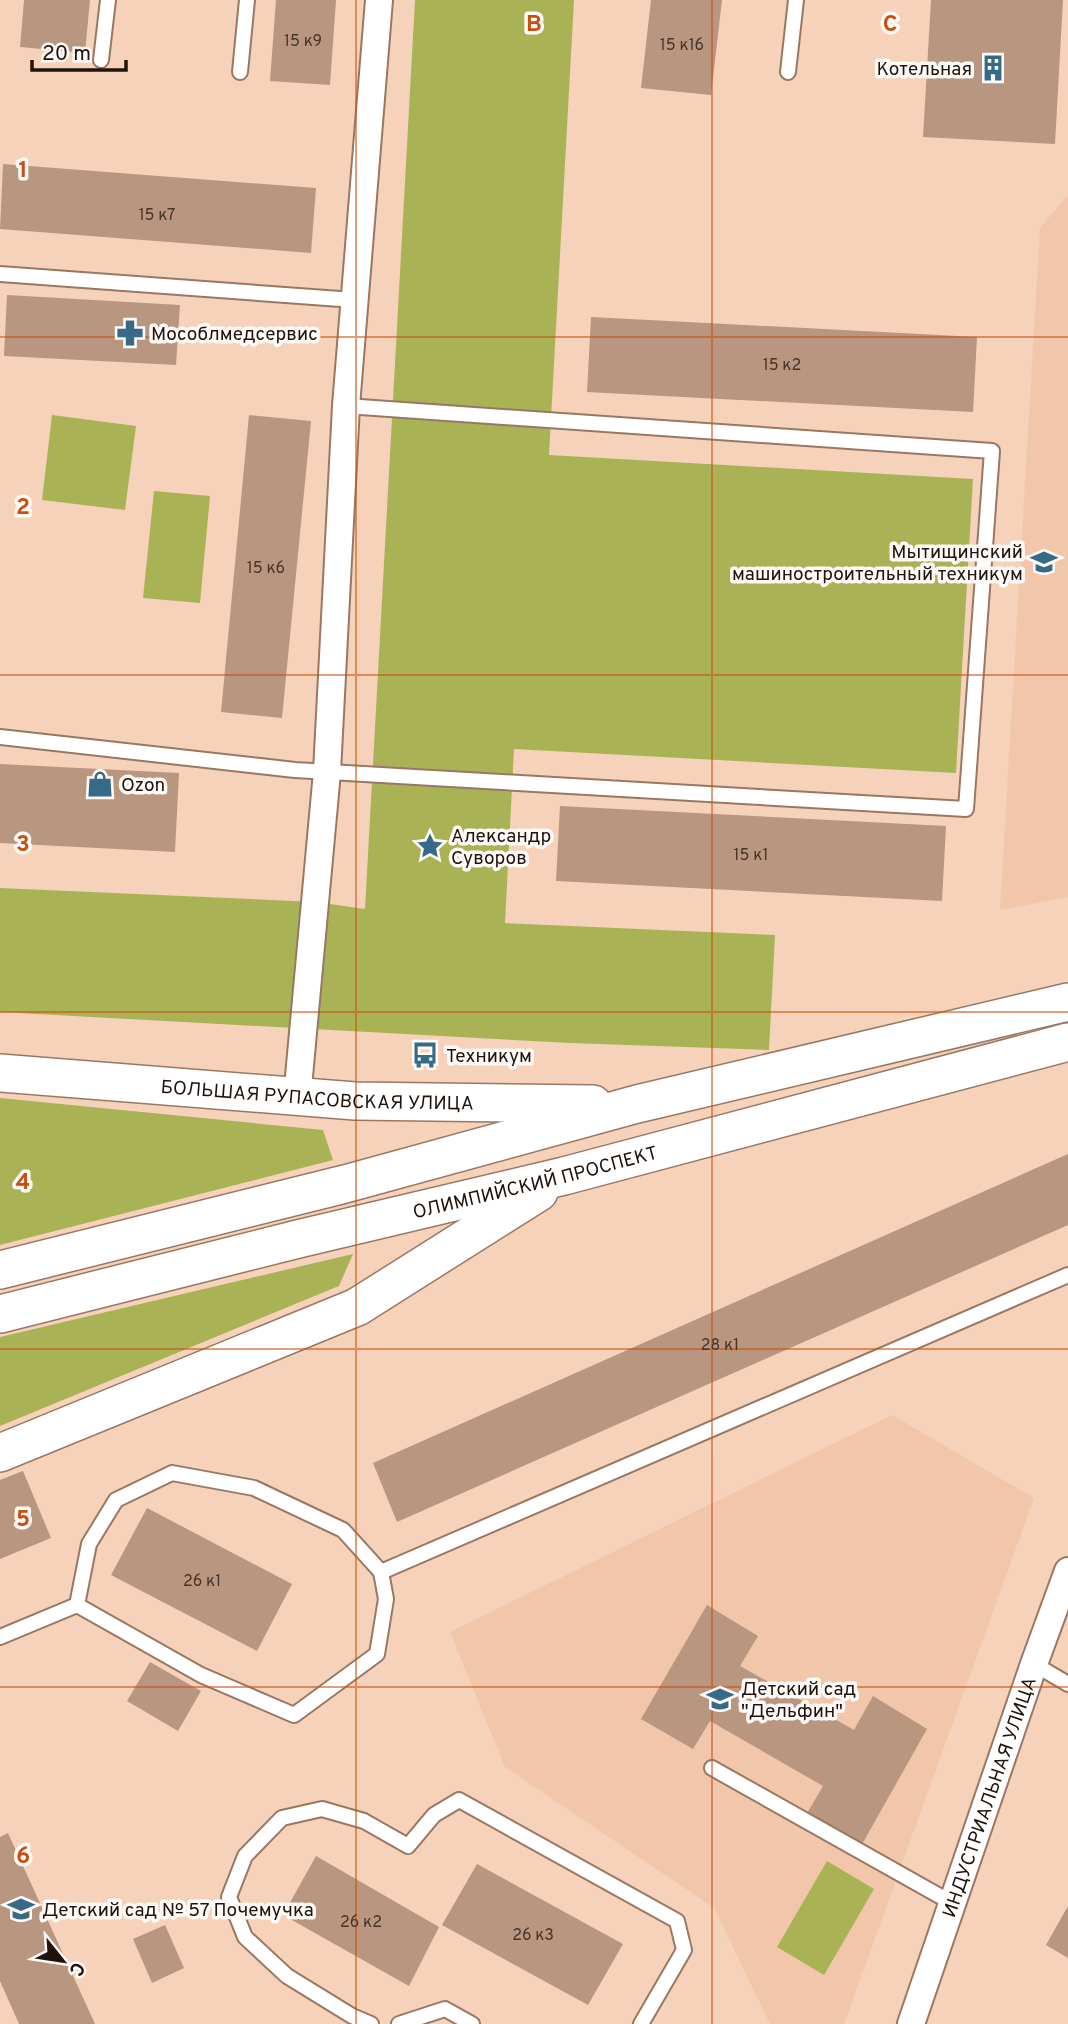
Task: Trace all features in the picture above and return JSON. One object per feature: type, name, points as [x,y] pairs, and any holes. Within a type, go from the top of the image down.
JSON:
[{"type":"main road","points":[[0,1270],[368,1178],[637,1104],[1068,1002]]},
{"type":"main road","name":"ОЛИМПИЙСКИЙ ПРОСПЕКТ","points":[[0,1314],[564,1176],[1068,1042]]},
{"type":"main road","name":"БОЛЬШАЯ РУПАСОВСКАЯ УЛИЦА","points":[[0,1073],[355,1101],[637,1104]]},
{"type":"main road","points":[[0,1453],[357,1307],[564,1176]]},
{"type":"street","points":[[297,1098],[327,772],[346,406],[379,0]]},
{"type":"street","name":"ИНДУСТРИАЛЬНАЯ УЛИЦА","points":[[911,2024],[1068,1571]]},
{"type":"lane","points":[[101,60],[108,0]]},
{"type":"lane","points":[[240,72],[247,0]]},
{"type":"lane","points":[[788,72],[796,0]]},
{"type":"lane","points":[[0,274],[354,300]]},
{"type":"lane","points":[[0,737],[327,772],[966,809],[992,451],[346,406]]},
{"type":"lane","points":[[381,1573],[1068,1275]]},
{"type":"lane","points":[[172,1473],[254,1488],[343,1530],[381,1573],[386,1599],[377,1654],[294,1715],[201,1675],[78,1605],[89,1544],[116,1500],[172,1473]]},
{"type":"lane","points":[[0,1637],[78,1605]]},
{"type":"lane","points":[[1034,1664],[1068,1684]]},
{"type":"lane","points":[[712,1768],[952,1903]]},
{"type":"lane","points":[[371,2024],[352,2016],[287,1976],[244,1937],[229,1897],[245,1856],[282,1818],[322,1809],[364,1821],[408,1846],[435,1815],[459,1800],[654,1908],[677,1922],[684,1950],[641,2024]]},
{"type":"lane","points":[[399,2024],[445,2009],[472,2024]]},
{"type":"shaded area","name":"Мытищинский машиностроительный техникум","points":[[1068,195],[1068,897],[1000,910],[1040,228]]},
{"type":"shaded area","name":"Детский сад \"Дельфин\"","points":[[892,1415],[1034,1498],[844,2024],[770,2024],[714,1908],[505,1767],[450,1632]]},
{"type":"green space","points":[[415,0],[574,0],[549,455],[973,479],[956,773],[514,749],[505,923],[775,935],[769,1050],[570,1043],[0,1012],[0,888],[316,902],[365,909]]},
{"type":"green space","points":[[52,415],[136,426],[125,510],[42,500]]},
{"type":"green space","points":[[154,491],[210,496],[200,603],[143,598]]},
{"type":"green space","points":[[0,1098],[323,1130],[333,1160],[0,1245]]},
{"type":"green space","points":[[353,1254],[339,1286],[0,1426],[0,1337]]},
{"type":"green space","points":[[827,1861],[874,1889],[824,1975],[777,1947]]},
{"type":"building","points":[[24,0],[90,0],[85,53],[20,47]]},
{"type":"building","points":[[276,0],[336,0],[330,85],[270,81]]},
{"type":"building","points":[[651,0],[722,0],[711,95],[641,88]]},
{"type":"building","name":"Котельная","points":[[931,0],[1063,0],[1055,144],[923,137]]},
{"type":"building","points":[[3,164],[316,188],[311,253],[0,229]]},
{"type":"building","points":[[7,295],[180,305],[176,365],[4,356]]},
{"type":"building","points":[[591,317],[977,337],[973,412],[587,392]]},
{"type":"building","points":[[249,415],[311,421],[282,718],[221,712]]},
{"type":"building","points":[[0,764],[179,773],[175,852],[0,843]]},
{"type":"building","points":[[560,806],[946,826],[942,901],[556,881]]},
{"type":"building","points":[[1068,1154],[1068,1225],[397,1522],[373,1463]]},
{"type":"building","points":[[23,1471],[51,1538],[0,1559],[0,1480]]},
{"type":"building","points":[[147,1508],[292,1584],[257,1651],[111,1575]]},
{"type":"building","points":[[707,1605],[758,1636],[740,1666],[854,1730],[873,1696],[927,1729],[861,1846],[806,1815],[823,1786],[710,1721],[693,1749],[641,1719]]},
{"type":"building","points":[[150,1662],[201,1691],[178,1731],[127,1701]]},
{"type":"building","name":"Детский сад № 57 Почемучка","points":[[8,1833],[95,2024],[19,2024],[0,1981],[0,1837]]},
{"type":"building","points":[[316,1856],[439,1927],[409,1986],[283,1915]]},
{"type":"building","points":[[477,1864],[623,1944],[588,2005],[442,1925]]},
{"type":"building","points":[[1068,1906],[1068,1958],[1046,1945]]},
{"type":"building","points":[[165,1925],[184,1968],[152,1983],[133,1939]]},
{"type":"place","name":"Котельная","points":[[993,68]]},
{"type":"place","name":"Мособлмедсервис","points":[[130,333]]},
{"type":"place","name":"Мытищинский машиностроительный техникум","points":[[1044,562]]},
{"type":"place","name":"Ozon","points":[[100,784]]},
{"type":"place","name":"Александр Суворов","points":[[430,846]]},
{"type":"place","name":"Техникум","points":[[425,1055]]},
{"type":"place","name":"Детский сад \"Дельфин\"","points":[[720,1699]]},
{"type":"place","name":"Детский сад № 57 Почемучка","points":[[21,1909]]}]
